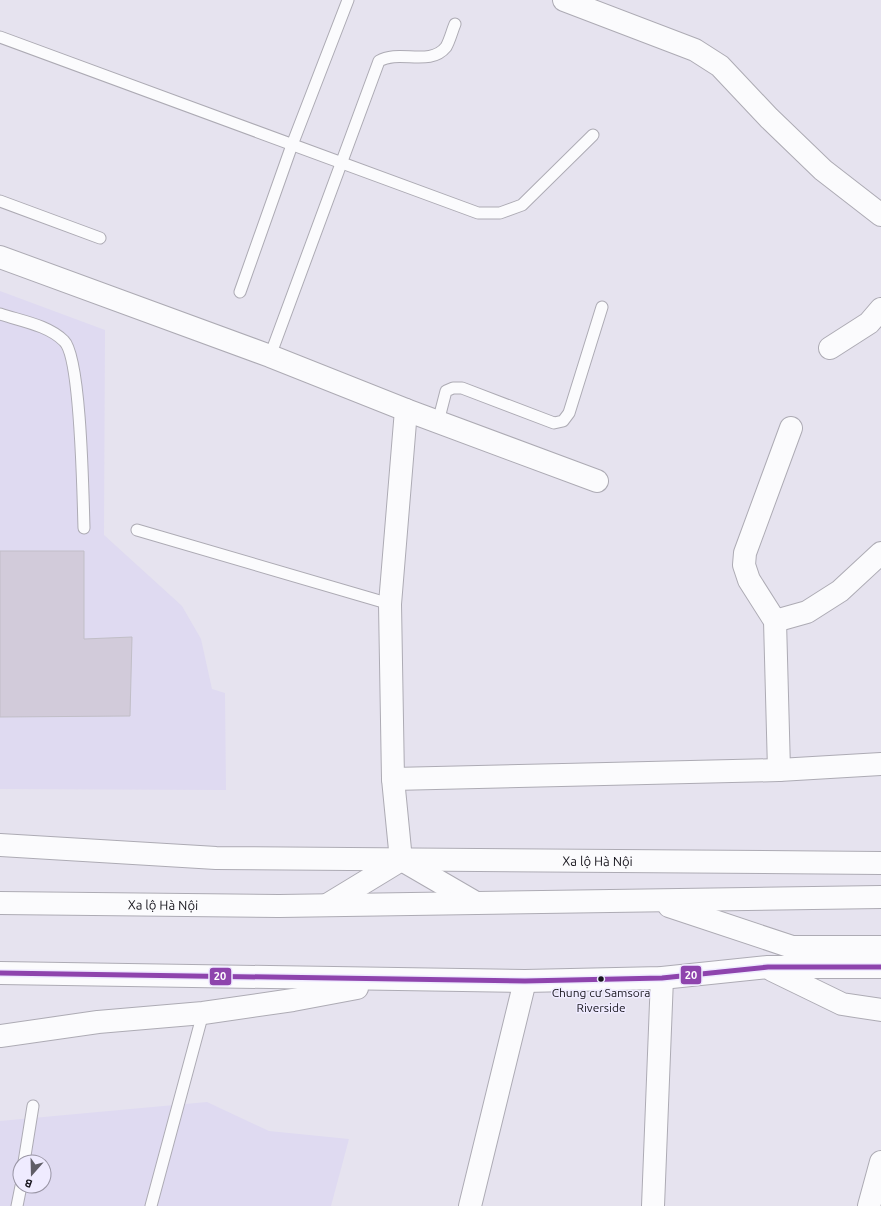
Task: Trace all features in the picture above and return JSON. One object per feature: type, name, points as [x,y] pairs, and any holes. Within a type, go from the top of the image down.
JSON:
[{"type":"main road","points":[[564,0],[590,5],[695,50],[720,66],[769,118],[823,170],[881,215]]},
{"type":"main road","points":[[0,257],[270,356],[406,410],[597,480]]},
{"type":"main road","points":[[830,348],[869,323],[881,309]]},
{"type":"main road","points":[[401,860],[393,779],[390,604],[406,410]]},
{"type":"main road","points":[[779,770],[775,621],[749,580],[744,565],[745,553],[791,428]]},
{"type":"main road","points":[[775,621],[807,612],[840,591],[881,553]]},
{"type":"main road","points":[[393,779],[779,770],[881,764]]},
{"type":"main road","name":"Xa lộ Hà Nội","points":[[0,845],[216,858],[881,863]]},
{"type":"main road","points":[[401,860],[476,903]]},
{"type":"main road","points":[[326,905],[401,860]]},
{"type":"main road","name":"Xa lộ Hà Nội","points":[[0,903],[326,905],[881,897]]},
{"type":"main road","name":"Xa lộ Hà Nội","points":[[652,901],[792,947],[881,947]]},
{"type":"main road","points":[[768,967],[842,1004],[881,1010]]},
{"type":"main road","points":[[0,973],[525,981],[662,978],[768,967],[881,967]]},
{"type":"main road","points":[[653,1206],[662,978]]},
{"type":"main road","points":[[0,1036],[98,1022],[203,1013],[293,1000],[406,980]]},
{"type":"main road","points":[[470,1206],[525,981]]},
{"type":"main road","points":[[869,1206],[881,1162]]},
{"type":"lane","points":[[240,292],[292,145],[348,0]]},
{"type":"lane","points":[[270,356],[379,60],[386,56],[418,58],[440,53],[447,45],[455,24]]},
{"type":"lane","points":[[0,37],[478,213],[500,213],[522,205],[593,135]]},
{"type":"lane","points":[[0,201],[100,238]]},
{"type":"lane","points":[[438,422],[446,391],[453,388],[462,388],[554,424],[563,420],[569,413],[602,307]]},
{"type":"lane","points":[[0,314],[42,328],[65,342],[74,364],[81,440],[84,528]]},
{"type":"lane","points":[[137,530],[390,604]]},
{"type":"lane","points":[[151,1206],[203,1013]]},
{"type":"lane","points":[[25,1154],[33,1106]]},
{"type":"lane","points":[[17,1206],[19,1194]]},
{"type":"shaded area","points":[[0,291],[105,330],[104,535],[182,606],[201,639],[212,689],[225,693],[226,790],[0,789]]},
{"type":"shaded area","points":[[207,1102],[269,1131],[349,1139],[331,1206],[0,1206],[0,1121]]},
{"type":"building","points":[[0,551],[84,551],[84,639],[132,637],[130,716],[0,717]]},
{"type":"transit line","name":"20","points":[[0,973],[525,981],[662,978],[768,967],[881,967]]},
{"type":"place","name":"Chung cư Samsora Riverside","points":[[601,979]]}]
